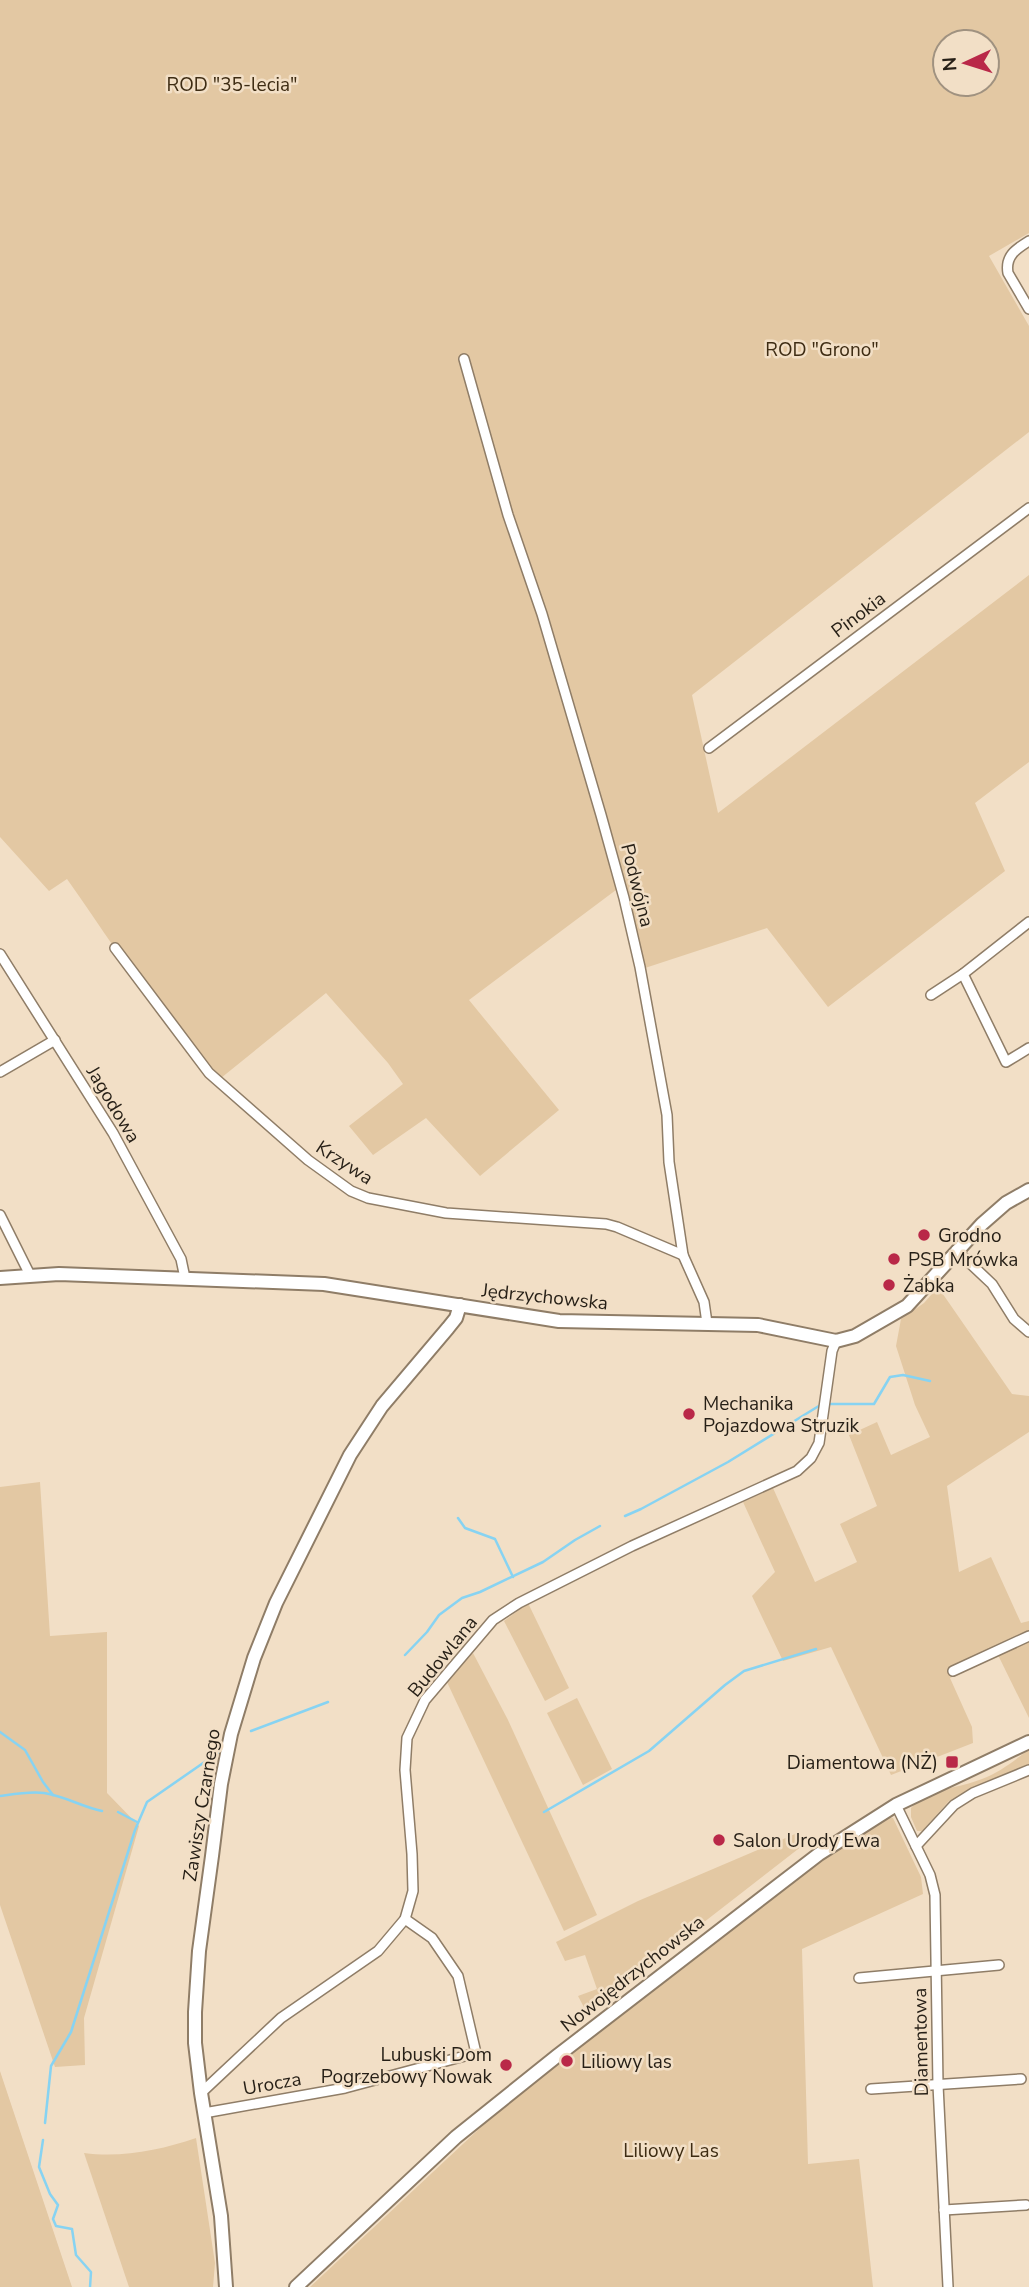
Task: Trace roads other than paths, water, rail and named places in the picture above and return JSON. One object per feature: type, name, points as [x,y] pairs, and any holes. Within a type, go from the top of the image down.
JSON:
[{"type":"street","points":[[1029,241],[1011,254],[1007,267],[1029,309]]},
{"type":"street","name":"Podwójna","points":[[464,359],[508,516],[542,614],[624,898],[665,1102],[668,1162],[682,1255],[704,1302],[707,1323]]},
{"type":"street","name":"Pinokia","points":[[709,748],[1029,508]]},
{"type":"street","points":[[931,995],[963,974],[1029,922]]},
{"type":"street","name":"Krzywa","points":[[115,948],[209,1073],[308,1160],[359,1195],[421,1209],[470,1216],[606,1224],[682,1255]]},
{"type":"street","name":"Jagodowa","points":[[0,954],[130,1164],[181,1259],[185,1278]]},
{"type":"street","points":[[963,974],[1006,1062],[1029,1048]]},
{"type":"street","points":[[0,1072],[55,1040]]},
{"type":"street","points":[[836,1341],[855,1336],[907,1306],[956,1250],[993,1214],[1029,1190]]},
{"type":"street","points":[[0,1215],[30,1275]]},
{"type":"street","points":[[956,1250],[992,1284],[1014,1319],[1029,1332]]},
{"type":"street","name":"Jędrzychowska","points":[[0,1278],[66,1274],[345,1286],[559,1321],[768,1326],[836,1341]]},
{"type":"street","name":"Zawiszy Czarnego","points":[[226,2287],[221,2216],[195,2043],[200,1951],[225,1759],[254,1658],[276,1603],[360,1438],[394,1391],[449,1328],[460,1305]]},
{"type":"street","name":"Budowlana","points":[[201,2093],[281,2018],[378,1951],[405,1919],[413,1891],[405,1770],[407,1738],[425,1700],[490,1624],[503,1613],[632,1546],[797,1471],[811,1458],[819,1443],[832,1351],[836,1341]]},
{"type":"street","points":[[953,1671],[1029,1636]]},
{"type":"street","name":"Nowojędrzychowska","points":[[296,2287],[456,2137],[819,1854],[896,1805],[1029,1742]]},
{"type":"street","points":[[916,1846],[954,1805],[973,1793],[1029,1770]]},
{"type":"street","name":"Diamentowa","points":[[896,1805],[934,1884],[938,2085],[948,2287]]},
{"type":"street","name":"Urocza","points":[[204,2113],[345,2088],[476,2053],[458,1976],[432,1938],[405,1919]]},
{"type":"street","points":[[859,1978],[999,1965]]},
{"type":"street","points":[[871,2089],[1021,2079]]},
{"type":"street","points":[[944,2210],[1026,2205]]},
{"type":"waterway","points":[[829,1404],[874,1404],[890,1377],[903,1375],[930,1381]]},
{"type":"waterway","points":[[625,1516],[728,1462],[822,1404]]},
{"type":"waterway","points":[[458,1518],[465,1528],[495,1539],[513,1577]]},
{"type":"waterway","points":[[405,1655],[439,1615],[462,1598],[543,1562],[600,1526]]},
{"type":"waterway","points":[[544,1812],[649,1751],[744,1671],[816,1649]]},
{"type":"waterway","points":[[251,1731],[328,1702]]},
{"type":"waterway","points":[[0,1732],[25,1750],[53,1795]]},
{"type":"waterway","points":[[45,2123],[51,2066],[71,2032],[135,1830],[147,1802],[219,1752]]},
{"type":"waterway","points":[[0,1796],[44,1793],[102,1811]]},
{"type":"waterway","points":[[118,1812],[137,1822]]},
{"type":"waterway","points":[[43,2140],[39,2167],[50,2194],[58,2205],[53,2219],[56,2226],[72,2229],[76,2255],[91,2272],[90,2287]]},
{"type":"place","name":"Grodno","points":[[924,1235]]},
{"type":"place","name":"PSB Mrówka","points":[[894,1259]]},
{"type":"place","name":"Żabka","points":[[889,1285]]},
{"type":"place","name":"Mechanika Pojazdowa Struzik","points":[[689,1414]]},
{"type":"place","name":"Diamentowa (NŻ)","points":[[952,1762]]},
{"type":"place","name":"Salon Urody Ewa","points":[[719,1840]]},
{"type":"place","name":"Liliowy las","points":[[567,2061]]},
{"type":"place","name":"Lubuski Dom Pogrzebowy Nowak","points":[[506,2065]]},
{"type":"park label","name":"ROD \"35-lecia\"","points":[[232,84]]},
{"type":"park label","name":"ROD \"Grono\"","points":[[822,349]]},
{"type":"park label","name":"Liliowy Las","points":[[671,2150]]}]
